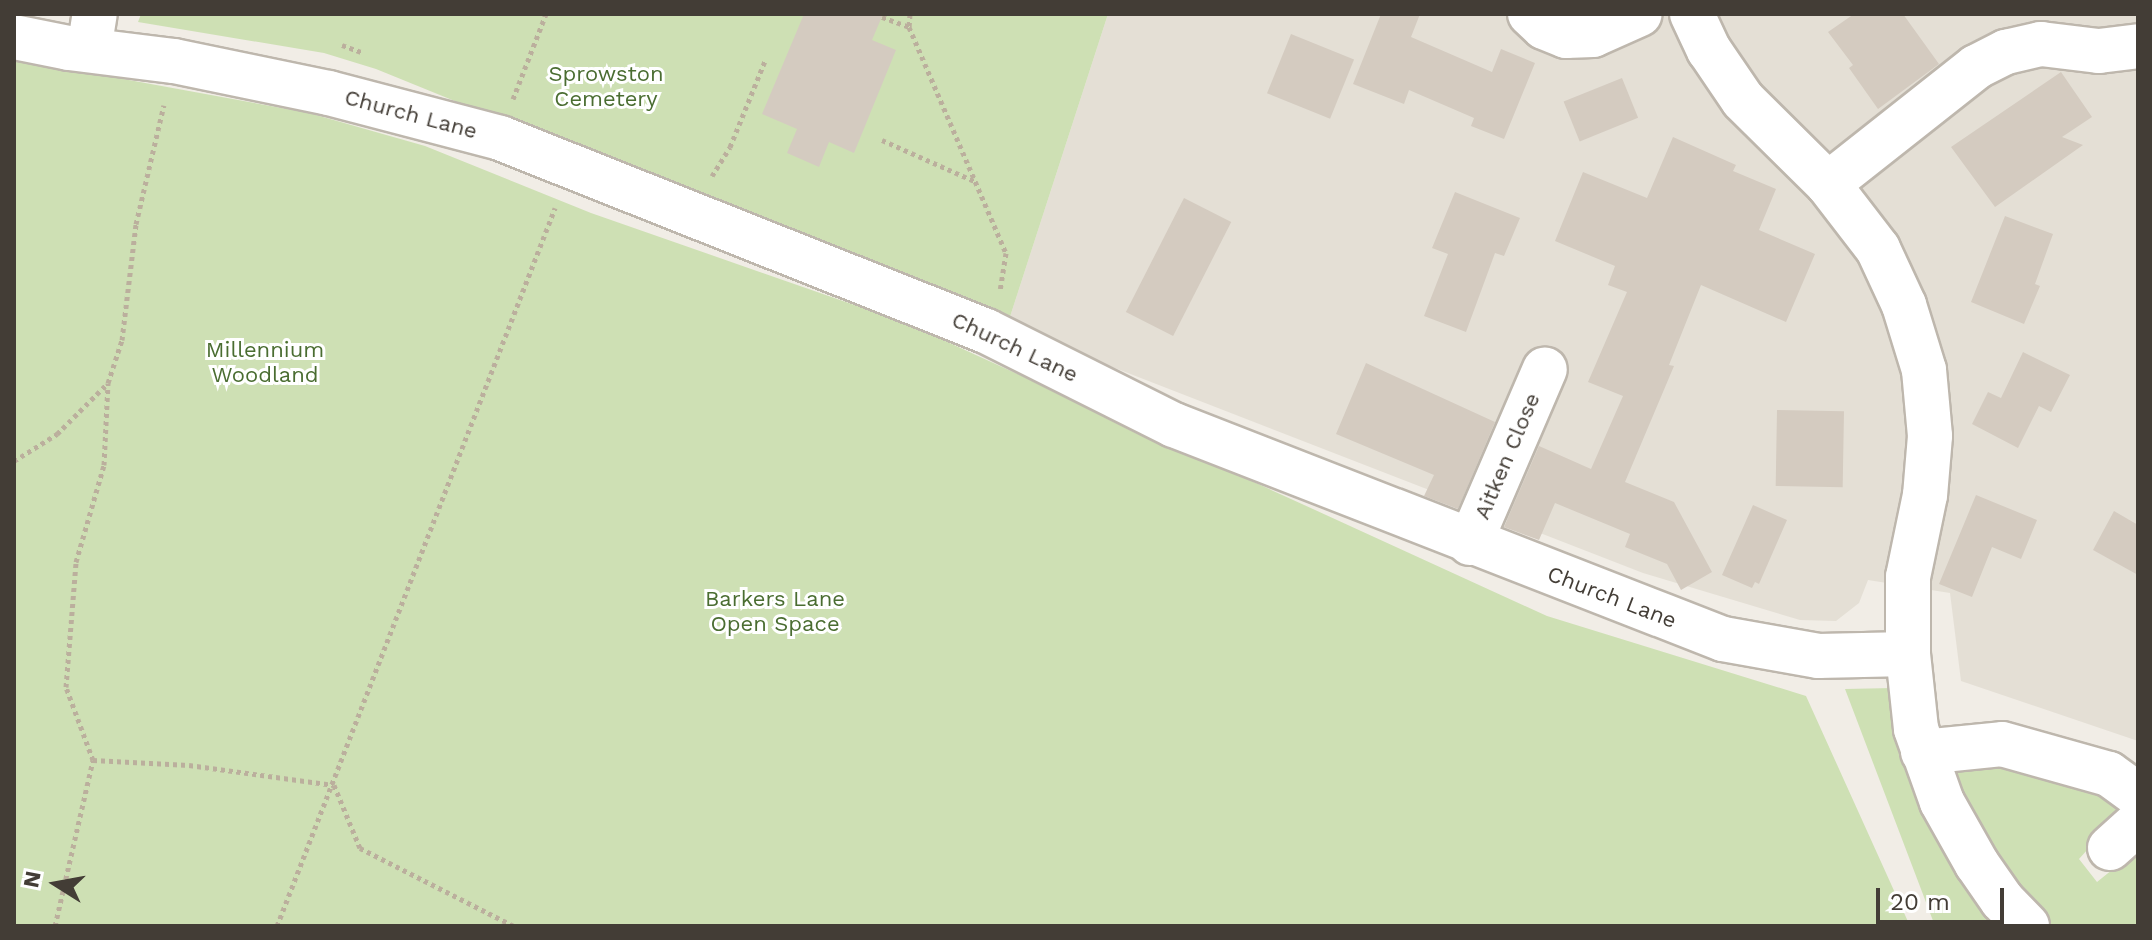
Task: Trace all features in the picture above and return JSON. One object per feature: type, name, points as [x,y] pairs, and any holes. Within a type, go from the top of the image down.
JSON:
[{"type":"street","points":[[1530,14],[1544,27],[1566,36],[1593,35],[1640,14]]},
{"type":"street","points":[[1692,14],[1709,50],[1743,100],[1828,184],[1878,249],[1904,305],[1924,370],[1930,436],[1925,495],[1908,577],[1908,654],[1916,729],[1942,802],[1977,864],[2002,900],[2027,926]]},
{"type":"street","name":"Church Lane","points":[[14,37],[92,32],[174,61],[329,93],[500,138],[986,331],[1174,425],[1470,543],[1723,639],[1818,656],[1908,654]]},
{"type":"street","points":[[1828,184],[1976,67],[2006,52],[2041,44],[2099,51],[2138,46]]},
{"type":"street","name":"Aitken Close","points":[[1470,543],[1545,369]]},
{"type":"street","points":[[1923,752],[2002,744],[2109,774],[2138,795]]},
{"type":"path","points":[[500,138],[546,14]]},
{"type":"path","points":[[910,14],[909,27],[1006,253],[999,295]]},
{"type":"path","points":[[882,17],[909,27]]},
{"type":"path","points":[[342,45],[370,56]]},
{"type":"path","points":[[55,926],[93,760],[66,687],[76,562],[104,465],[108,383],[122,340],[136,224],[174,61]]},
{"type":"path","points":[[698,178],[712,176],[730,147],[765,61]]},
{"type":"path","points":[[882,140],[975,181]]},
{"type":"path","points":[[277,926],[572,166]]},
{"type":"path","points":[[14,461],[57,434],[108,383]]},
{"type":"path","points":[[93,760],[189,765],[334,785]]},
{"type":"path","points":[[334,785],[360,848],[514,926]]},
{"type":"shaded area","points":[[1108,14],[2138,14],[2138,741],[1961,681],[1950,593],[1868,580],[1859,603],[1836,621],[1800,620],[1643,573],[1007,326]]},
{"type":"green space","name":"Sprowston Cemetery","points":[[141,14],[1108,14],[1007,326],[376,69],[324,53],[138,22]]},
{"type":"green space","name":"Barkers Lane Open Space","points":[[14,59],[309,113],[425,146],[591,213],[906,323],[1547,616],[1806,696],[1910,926],[14,926]]},
{"type":"green space","points":[[1893,688],[1913,769],[2000,763],[2099,788],[2121,812],[2079,859],[2097,882],[2138,849],[2138,926],[1935,926],[1845,689]]},
{"type":"building","points":[[804,14],[883,14],[872,40],[896,50],[854,153],[829,142],[819,167],[787,153],[797,129],[762,114]]},
{"type":"building","points":[[1381,14],[1420,14],[1411,37],[1492,72],[1501,49],[1535,63],[1504,139],[1471,126],[1474,118],[1409,90],[1404,104],[1353,84]]},
{"type":"building","points":[[1854,14],[1903,14],[1939,64],[1878,109],[1849,68],[1853,65],[1828,32]]},
{"type":"building","points":[[1291,34],[1354,59],[1330,119],[1267,93]]},
{"type":"building","points":[[2061,72],[2092,117],[2062,137],[2083,145],[1995,207],[1951,147]]},
{"type":"building","points":[[1622,78],[1638,118],[1580,141],[1564,102]]},
{"type":"building","points":[[1673,137],[1736,165],[1733,171],[1776,189],[1759,230],[1815,254],[1786,322],[1701,285],[1669,365],[1674,366],[1625,482],[1674,502],[1712,572],[1681,590],[1667,564],[1625,547],[1630,534],[1555,503],[1539,540],[1504,527],[1539,446],[1591,469],[1623,396],[1588,382],[1627,292],[1608,285],[1615,266],[1555,241],[1583,172],[1647,198]]},
{"type":"building","points":[[1455,192],[1520,218],[1504,256],[1495,253],[1466,332],[1424,316],[1448,254],[1432,248]]},
{"type":"building","points":[[1184,198],[1231,222],[1173,336],[1126,312]]},
{"type":"building","points":[[2005,216],[2053,234],[2035,284],[2040,286],[2024,324],[1971,302]]},
{"type":"building","points":[[2023,352],[2070,375],[2051,412],[2039,406],[2018,448],[1972,424],[1988,392],[2001,398]]},
{"type":"building","points":[[1366,363],[1495,422],[1458,509],[1424,496],[1434,475],[1336,434]]},
{"type":"building","points":[[1777,410],[1844,411],[1843,487],[1776,486]]},
{"type":"building","points":[[1976,495],[2037,520],[2021,559],[1992,547],[1972,597],[1939,584]]},
{"type":"building","points":[[1753,505],[1787,520],[1759,584],[1755,582],[1752,588],[1722,575]]},
{"type":"building","points":[[2114,511],[2138,525],[2138,575],[2093,550]]},
{"type":"park label","name":"Millennium Woodland","points":[[265,362]]}]
